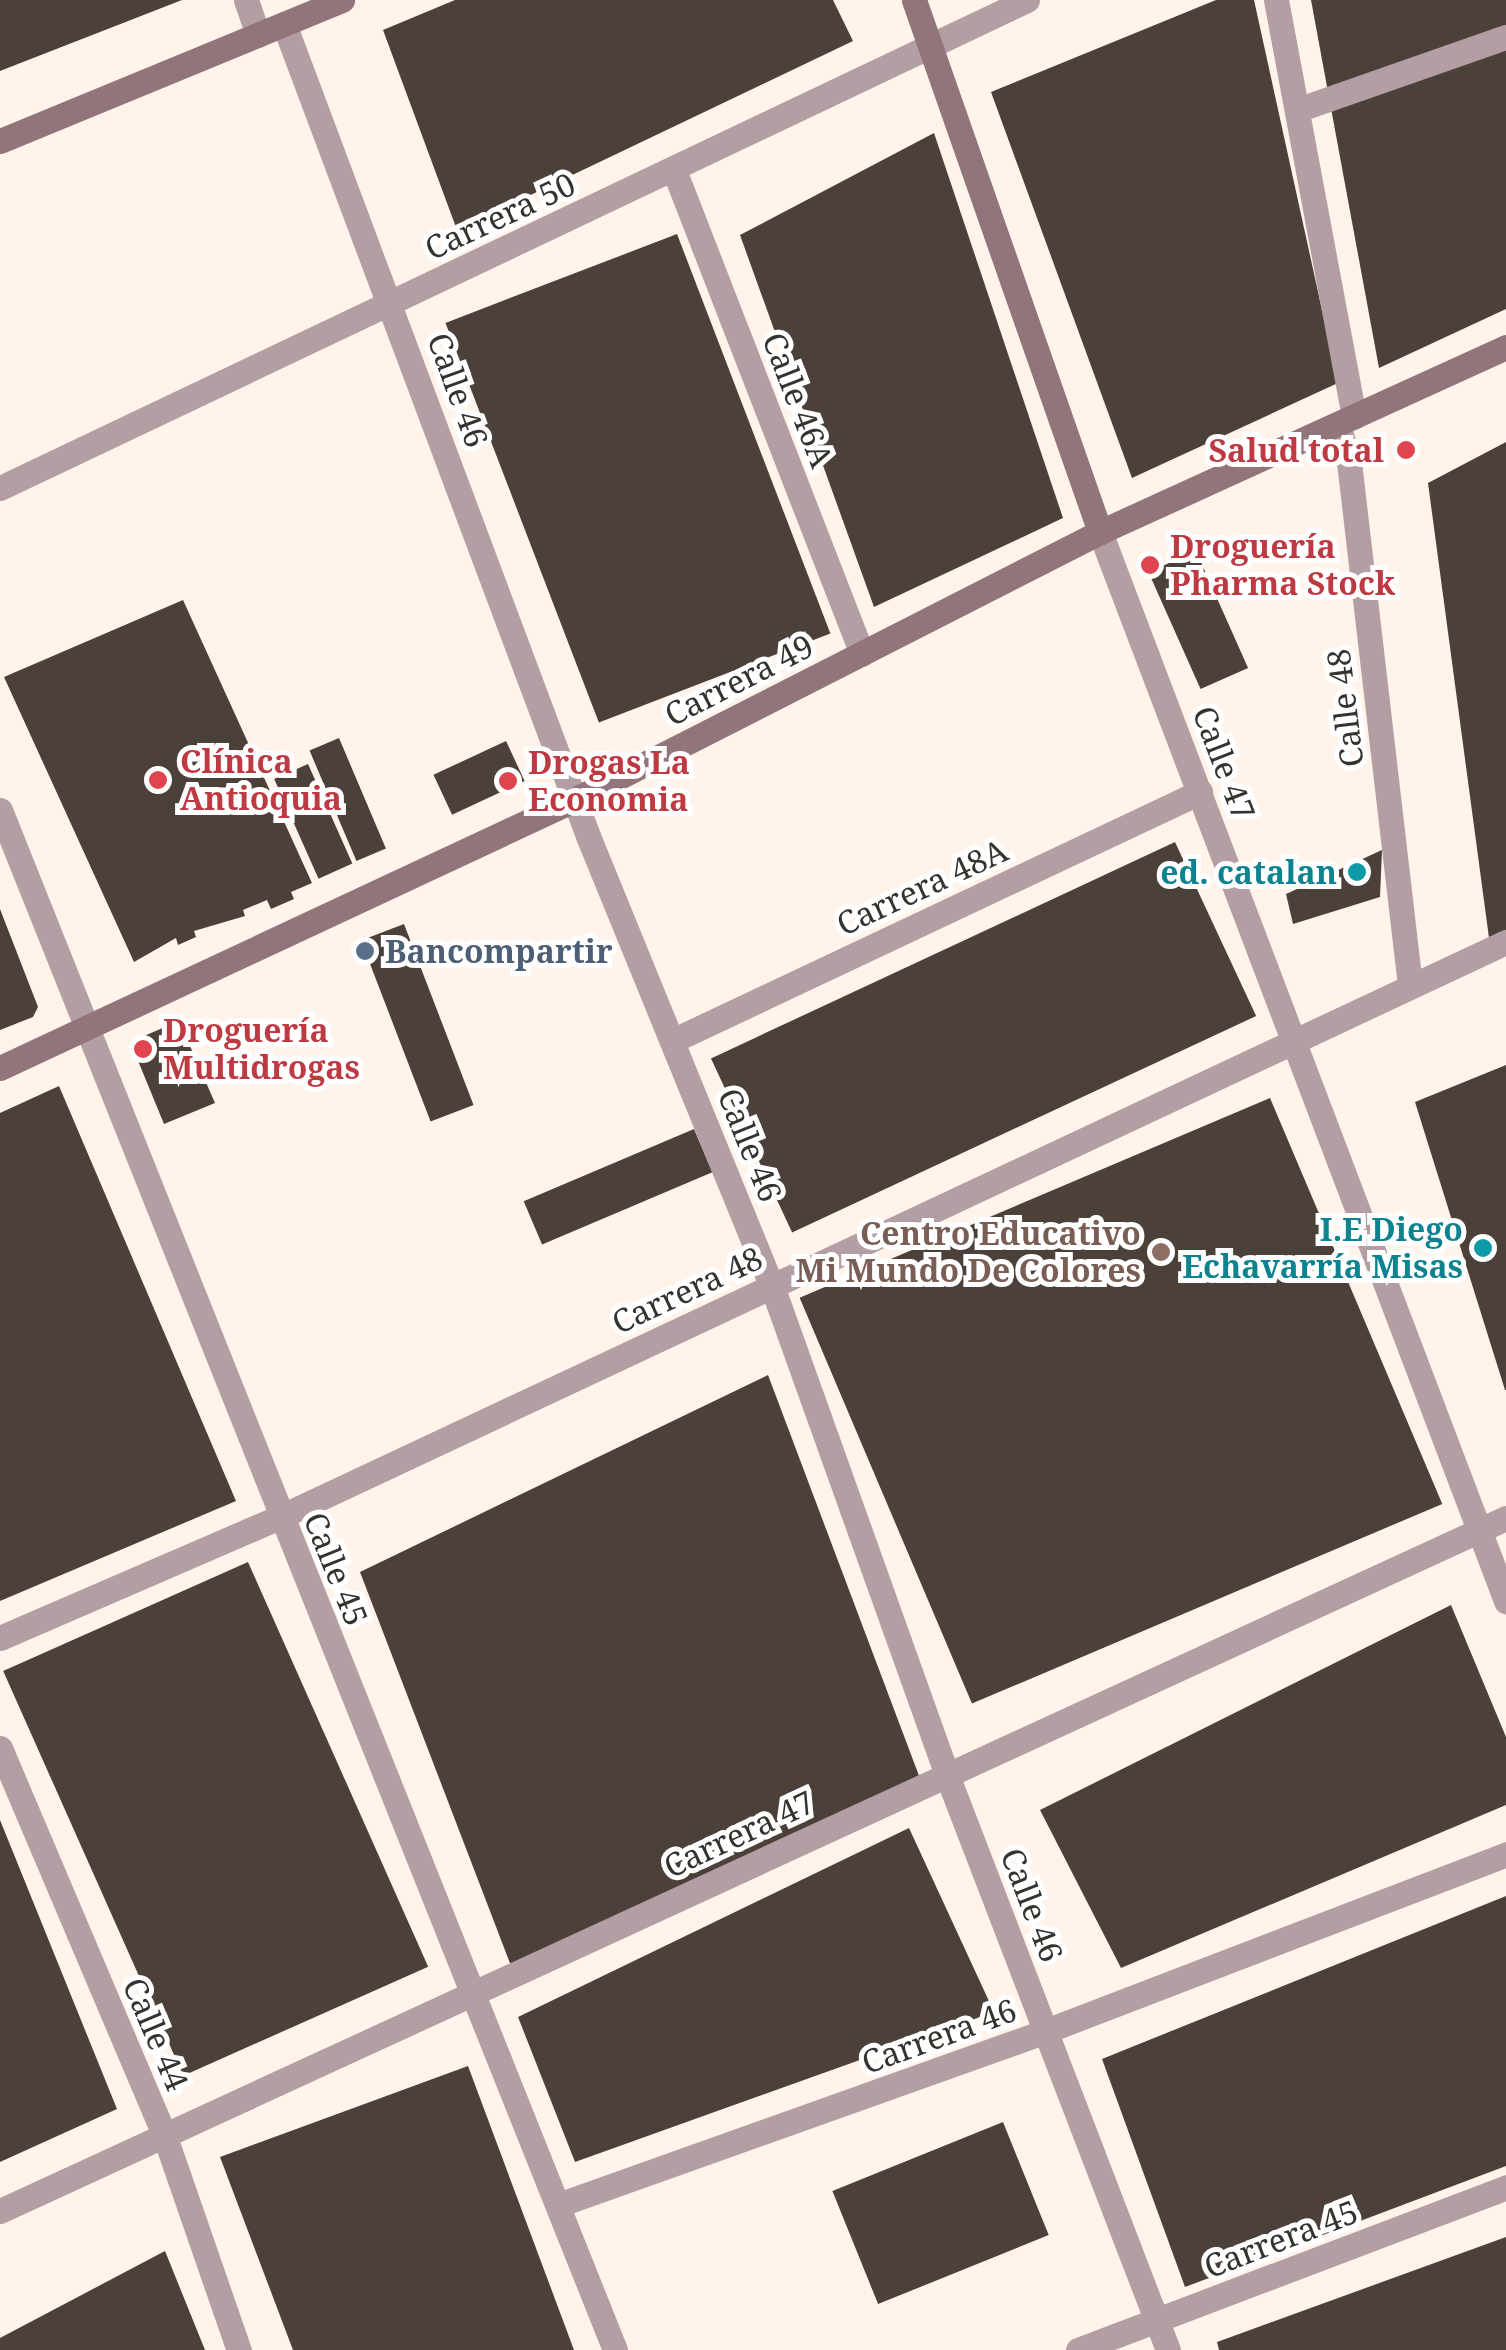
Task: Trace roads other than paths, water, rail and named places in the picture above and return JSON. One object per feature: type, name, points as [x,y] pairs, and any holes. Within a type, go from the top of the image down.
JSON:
[{"type":"main road","points":[[0,140],[342,0]]},
{"type":"main road","name":"Calle 47","points":[[914,0],[1100,532]]},
{"type":"main road","name":"Carrera 49","points":[[0,1068],[85,1025],[574,800],[1100,532],[1506,347]]},
{"type":"street","points":[[246,0],[258,35]]},
{"type":"street","name":"Carrera 50","points":[[0,488],[933,48],[1027,0]]},
{"type":"street","name":"Calle 48","points":[[1276,0],[1346,420],[1410,984]]},
{"type":"street","name":"Calle 46","points":[[284,24],[392,303],[574,800],[772,1286],[947,1775],[1168,2350]]},
{"type":"street","points":[[1297,110],[1506,37]]},
{"type":"street","name":"Calle 46A","points":[[674,170],[862,654]]},
{"type":"street","name":"Calle 47","points":[[1100,532],[1506,1602]]},
{"type":"street","name":"Carrera 48A","points":[[672,1041],[1200,792]]},
{"type":"street","name":"Calle 45","points":[[0,810],[615,2350]]},
{"type":"street","name":"Carrera 48","points":[[0,1638],[280,1517],[1506,942]]},
{"type":"street","name":"Carrera 47","points":[[0,2211],[1506,1518]]},
{"type":"street","name":"Calle 44","points":[[0,1748],[164,2134],[239,2350]]},
{"type":"street","name":"Carrera 46","points":[[558,2206],[1046,2031],[1506,1854]]},
{"type":"street","name":"Carrera 45","points":[[1078,2350],[1506,2187]]},
{"type":"place","name":"Salud total","points":[[1406,450]]},
{"type":"place","name":"Droguería Pharma Stock","points":[[1150,565]]},
{"type":"place","name":"Clínica Antioquia","points":[[158,780]]},
{"type":"place","name":"Drogas La Economia","points":[[508,781]]},
{"type":"place","name":"ed. catalan","points":[[1357,872]]},
{"type":"place","name":"Bancompartir","points":[[365,951]]},
{"type":"place","name":"Droguería Multidrogas","points":[[143,1049]]},
{"type":"place","name":"I.E Diego Echavarría Misas","points":[[1483,1248]]},
{"type":"place","name":"Centro Educativo Mi Mundo De Colores","points":[[1161,1252]]}]
